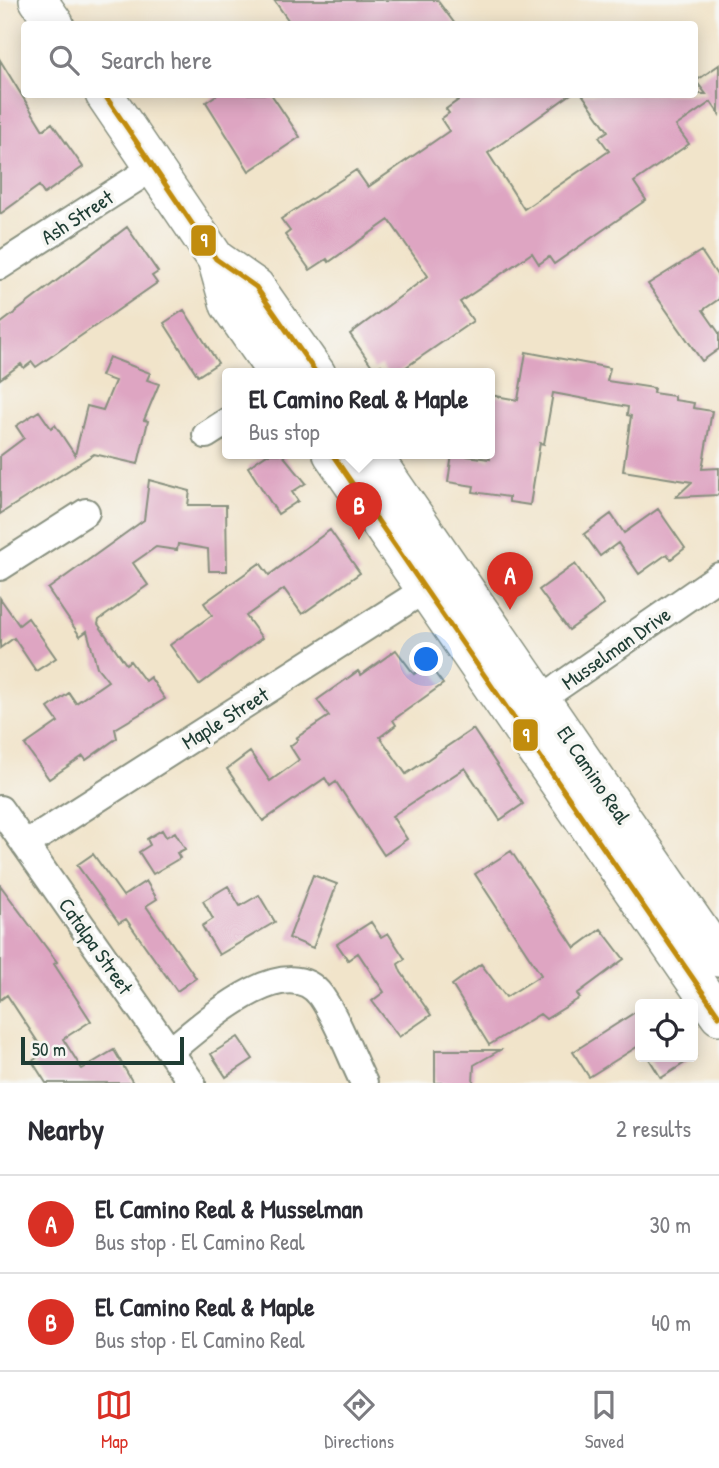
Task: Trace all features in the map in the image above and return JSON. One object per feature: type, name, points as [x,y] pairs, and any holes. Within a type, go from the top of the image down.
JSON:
[{"type":"main road","points":[[38,0],[53,21]]},
{"type":"main road","points":[[107,98],[216,258],[229,305],[272,368]]},
{"type":"main road","points":[[216,258],[256,287],[313,368]]},
{"type":"main road","name":"El Camino Real","points":[[335,459],[424,590],[527,709],[719,958]]},
{"type":"main road","name":"El Camino Real","points":[[375,459],[719,1017]]},
{"type":"street","name":"Ash Street","points":[[0,266],[154,167]]},
{"type":"street","points":[[0,567],[86,512]]},
{"type":"street","name":"Musselman Drive","points":[[527,709],[719,576]]},
{"type":"street","name":"Maple Street","points":[[25,845],[424,590]]},
{"type":"street","name":"Catalpa Street","points":[[0,809],[192,1083]]},
{"type":"street","points":[[170,1051],[248,991],[264,983],[296,981],[321,996],[364,1083]]},
{"type":"building","points":[[274,0],[437,0],[453,21],[289,21]]},
{"type":"building","points":[[0,60],[43,130],[52,123],[83,167],[44,194],[39,186],[0,214]]},
{"type":"building","points":[[719,65],[719,114],[711,102],[676,126],[689,144],[634,182],[646,200],[554,264],[549,257],[539,264],[532,253],[460,302],[473,321],[405,368],[383,368],[381,365],[373,368],[350,334],[428,276],[389,220],[329,262],[327,259],[310,270],[285,235],[290,231],[281,219],[356,170],[368,187],[449,131],[441,119],[449,113],[446,109],[461,98],[565,98],[488,153],[524,209],[609,151],[599,137],[608,131],[585,98],[698,98],[698,94],[706,94],[698,80]]},
{"type":"building","points":[[212,98],[274,98],[300,137],[249,171],[206,102]]},
{"type":"building","points":[[127,227],[158,272],[152,276],[157,283],[36,367],[32,362],[24,368],[21,364],[0,379],[0,324]]},
{"type":"building","points":[[701,251],[719,278],[719,299],[703,310],[719,333],[719,349],[702,361],[648,284]]},
{"type":"building","points":[[184,310],[218,363],[198,376],[164,323]]},
{"type":"building","points":[[526,352],[610,368],[607,381],[654,388],[653,393],[674,396],[674,400],[694,403],[693,408],[712,411],[702,469],[719,468],[719,495],[676,497],[692,482],[623,471],[631,416],[627,415],[628,407],[553,393],[544,444],[540,443],[530,505],[509,502],[509,497],[473,492],[474,486],[448,482],[451,459],[495,459],[495,396],[518,400]]},
{"type":"building","points":[[109,357],[150,373],[147,380],[159,384],[144,420],[148,421],[138,464],[94,454],[0,514],[0,456],[24,438],[16,426],[39,411],[51,428],[55,425],[75,455],[87,406],[103,410],[115,381],[101,376]]},
{"type":"building","points":[[260,459],[286,459],[306,483],[292,492],[298,501],[278,514],[248,467]]},
{"type":"building","points":[[149,480],[190,491],[188,505],[226,505],[227,571],[209,571],[208,549],[178,544],[177,550],[156,547],[133,563],[148,585],[99,620],[98,624],[126,664],[130,661],[145,681],[150,677],[165,699],[115,729],[117,738],[86,760],[83,756],[49,779],[25,745],[58,722],[48,708],[69,693],[76,703],[108,681],[97,667],[87,631],[80,636],[48,589],[144,520]]},
{"type":"building","points":[[658,509],[685,548],[671,559],[667,554],[639,574],[618,543],[600,556],[584,534],[611,514],[624,533]]},
{"type":"building","points":[[330,530],[360,573],[302,614],[284,589],[246,616],[262,638],[199,685],[170,645],[212,615],[204,603],[260,563],[269,575]]},
{"type":"building","points":[[575,564],[604,605],[569,630],[539,590]]},
{"type":"building","points":[[0,598],[19,625],[28,618],[56,658],[36,671],[14,638],[0,648]]},
{"type":"building","points":[[396,650],[414,674],[428,664],[443,684],[393,720],[396,725],[380,737],[406,774],[473,729],[523,804],[500,820],[465,768],[392,816],[407,839],[384,855],[336,782],[330,786],[325,778],[263,821],[227,769],[250,752],[270,781],[299,760],[290,746],[298,740],[296,738],[329,716],[317,700],[358,671],[361,675]]},
{"type":"building","points":[[162,830],[166,837],[175,832],[185,849],[177,853],[180,858],[153,874],[139,852],[150,845],[147,839]]},
{"type":"building","points":[[511,851],[575,948],[601,929],[624,959],[577,994],[580,998],[546,1019],[540,1014],[489,1045],[452,985],[481,964],[506,997],[541,975],[475,874]]},
{"type":"building","points":[[93,854],[123,896],[146,881],[157,899],[146,906],[196,978],[177,991],[126,919],[119,923],[77,865]]},
{"type":"building","points":[[313,875],[337,884],[313,948],[289,938]]},
{"type":"building","points":[[0,885],[57,962],[54,964],[91,1021],[63,1039],[82,1069],[114,1050],[133,1083],[46,1083],[32,1061],[45,1053],[7,995],[0,1000]]},
{"type":"building","points":[[228,886],[240,906],[259,895],[275,922],[219,955],[202,926],[213,919],[203,901]]},
{"type":"building","points":[[371,922],[381,937],[388,933],[405,959],[398,964],[401,972],[431,1015],[399,1037],[372,1001],[384,992],[358,953],[348,960],[337,944]]},
{"type":"building","points":[[635,1012],[635,1048],[589,1077],[573,1052]]},
{"type":"building","points":[[238,1037],[253,1059],[226,1077],[211,1054]]},
{"type":"building","points":[[435,1050],[500,1050],[474,1065],[473,1083],[435,1083]]},
{"type":"building","points":[[651,1062],[686,1062],[661,1078]]},
{"type":"transit line","name":"9","points":[[107,98],[216,259],[256,287],[313,368]]},
{"type":"transit line","name":"9","points":[[335,459],[719,1016]]},
{"type":"place","name":"El Camino Real & Maple","points":[[359,540]]},
{"type":"place","name":"El Camino Real & Musselman","points":[[510,610]]}]
